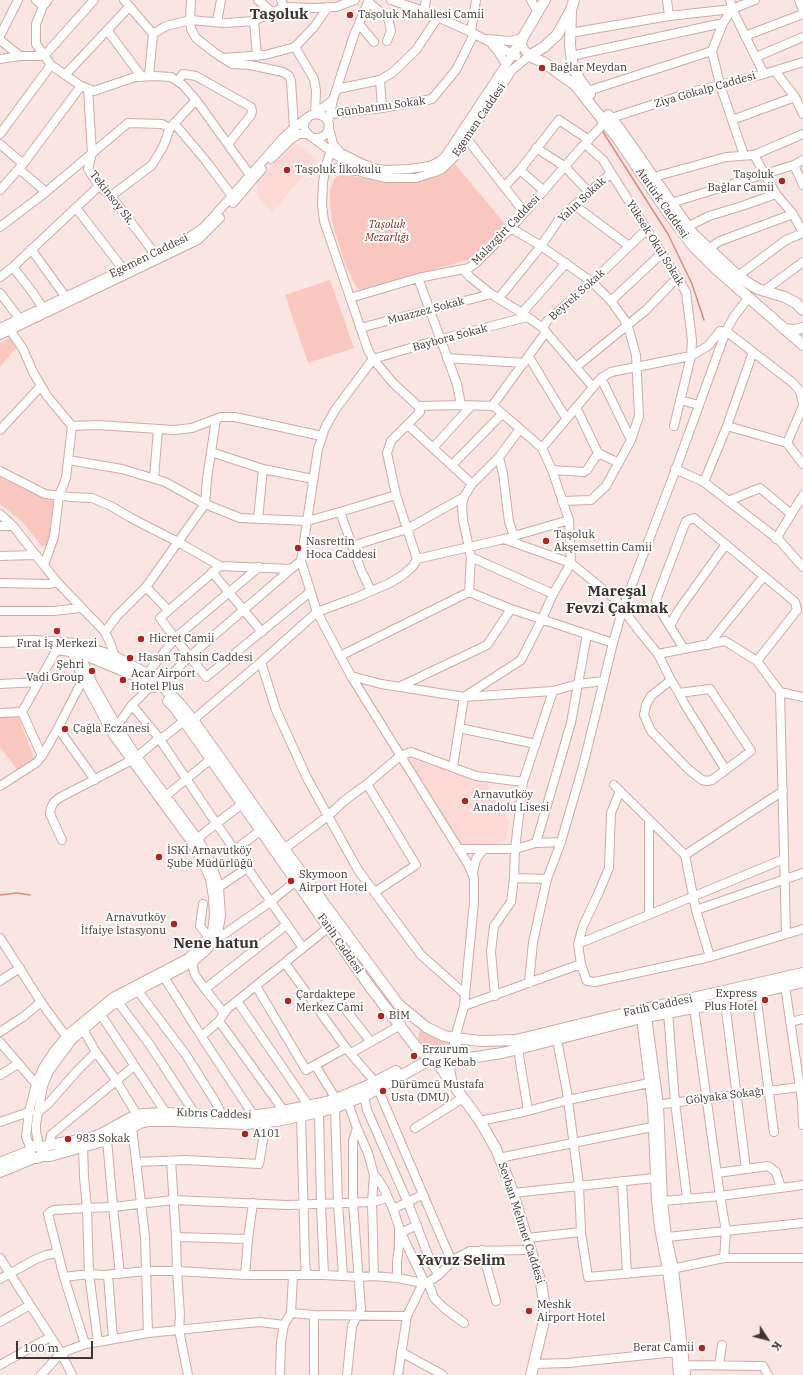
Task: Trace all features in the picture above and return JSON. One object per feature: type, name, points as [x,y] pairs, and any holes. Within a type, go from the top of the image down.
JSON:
[{"type":"main road","name":"Egemen Caddesi","points":[[513,54],[545,0]]},
{"type":"main road","name":"Egemen Caddesi","points":[[529,56],[544,47],[557,35],[572,5]]},
{"type":"main road","name":"Atatürk Caddesi","points":[[572,5],[570,33],[573,68],[608,120],[618,139],[668,213],[693,246],[716,269],[803,345]]},
{"type":"main road","name":"Atatürk Caddesi","points":[[529,56],[543,62],[575,85],[608,120],[620,128],[687,227],[708,249],[738,276],[758,289],[776,294],[801,306]]},
{"type":"main road","points":[[765,312],[766,300],[771,295],[776,294]]},
{"type":"main road","points":[[784,329],[794,330],[803,328]]},
{"type":"main road","name":"Fatih Caddesi","points":[[0,642],[34,641],[74,647],[115,657],[147,674],[175,708],[188,720],[398,1004],[419,1022],[436,1032],[455,1038],[480,1041],[516,1040],[626,1013],[803,973]]},
{"type":"main road","name":"Fatih Caddesi","points":[[0,648],[57,649],[74,647],[156,685]]},
{"type":"main road","name":"Fatih Caddesi","points":[[188,720],[211,759],[370,987],[401,1025],[417,1048],[435,1060],[476,1057],[518,1049],[644,1017],[725,1002],[803,982]]},
{"type":"main road","points":[[0,1172],[38,1151],[50,1156],[84,1147],[107,1140],[140,1123],[148,1121],[246,1124],[285,1115],[309,1106],[348,1103],[364,1096],[376,1086],[417,1060],[420,1054],[413,1035],[414,1029],[419,1022]]},
{"type":"main road","points":[[452,1084],[448,1072],[456,1053],[455,1038]]},
{"type":"main road","points":[[285,1115],[301,1116],[319,1112],[424,1063],[435,1060]]},
{"type":"main road","name":"Sevban Mehmet Caddesi","points":[[435,1060],[480,1121],[499,1158],[513,1193],[541,1283],[544,1302],[544,1321],[531,1375]]},
{"type":"main road","name":"Kıbrıs Caddesi","points":[[0,1163],[38,1151],[91,1138],[137,1115],[149,1113],[222,1115],[260,1120]]},
{"type":"street","points":[[0,36],[18,0]]},
{"type":"street","points":[[36,0],[45,3],[36,24],[36,44],[50,65],[94,91],[135,77],[171,77],[183,85],[196,100],[250,175]]},
{"type":"street","points":[[0,59],[20,56],[44,56],[94,0]]},
{"type":"street","points":[[191,0],[191,29],[196,38],[232,64],[250,65],[283,72],[289,76],[291,81],[294,128]]},
{"type":"street","points":[[217,22],[220,0]]},
{"type":"street","points":[[258,0],[272,12]]},
{"type":"street","points":[[146,76],[153,34],[166,26],[190,20],[217,22],[254,21],[272,12],[282,3],[336,7],[355,0]]},
{"type":"street","points":[[392,0],[438,17],[521,58],[529,56],[523,49],[523,38],[510,41],[483,38]]},
{"type":"street","points":[[424,11],[426,0]]},
{"type":"street","points":[[473,33],[476,0]]},
{"type":"street","points":[[531,0],[538,13]]},
{"type":"street","points":[[667,0],[669,16]]},
{"type":"street","points":[[730,0],[732,9],[764,74]]},
{"type":"street","points":[[570,33],[669,16],[732,9],[755,0]]},
{"type":"street","points":[[799,0],[803,10]]},
{"type":"street","points":[[295,47],[314,79],[316,91],[311,116],[304,124],[304,128],[310,136],[320,138],[328,131],[333,100],[354,35],[369,1],[388,18],[391,31],[387,41]]},
{"type":"street","points":[[65,75],[107,30],[126,3],[153,34]]},
{"type":"street","points":[[223,58],[265,55],[295,47],[314,27],[328,7]]},
{"type":"street","points":[[732,9],[724,23],[712,51],[720,85],[744,156]]},
{"type":"street","points":[[745,36],[803,14]]},
{"type":"street","points":[[337,89],[380,80],[392,73],[410,57],[422,42],[438,17]]},
{"type":"street","points":[[254,21],[257,56]]},
{"type":"street","points":[[572,56],[724,23]]},
{"type":"street","points":[[359,24],[374,42]]},
{"type":"street","points":[[107,30],[146,76]]},
{"type":"street","name":"Günbatımı Sokak","points":[[329,121],[382,108],[432,99],[456,70],[473,33]]},
{"type":"street","points":[[756,57],[803,37]]},
{"type":"street","points":[[483,38],[497,50],[506,64]]},
{"type":"street","points":[[0,40],[20,56]]},
{"type":"street","points":[[588,91],[712,51]]},
{"type":"street","name":"Egemen Caddesi","points":[[0,335],[198,240],[209,230],[265,166],[291,139],[299,134],[310,136],[332,147],[349,158],[378,168],[388,170],[410,170],[435,164],[451,148],[513,54]]},
{"type":"street","name":"Egemen Caddesi","points":[[332,147],[353,167],[361,172],[386,178],[416,178],[442,169],[449,163],[467,139],[512,70],[529,56]]},
{"type":"street","name":"Ziya Gökalp Caddesi","points":[[608,120],[692,92],[764,74],[803,62]]},
{"type":"street","points":[[0,134],[50,65]]},
{"type":"street","points":[[775,71],[795,96],[803,114]]},
{"type":"street","points":[[177,81],[183,74],[196,76],[251,107],[251,115],[228,144]]},
{"type":"street","points":[[380,80],[382,108]]},
{"type":"street","points":[[0,190],[21,167],[85,87]]},
{"type":"street","name":"Tekinsoy Sk.","points":[[85,87],[92,153],[88,169],[99,186],[111,196],[155,254]]},
{"type":"street","points":[[732,120],[795,96]]},
{"type":"street","points":[[111,196],[152,165],[163,147],[172,125],[196,100]]},
{"type":"street","name":"Egemen Caddesi","points":[[0,328],[186,240],[204,227],[284,137],[333,100]]},
{"type":"street","points":[[311,116],[322,115],[329,121],[332,147],[325,171],[322,205],[324,221],[368,350],[373,359],[393,383],[418,406],[420,412],[391,441],[387,453],[396,494],[417,559]]},
{"type":"street","name":"Yüksek Okul Sokak","points":[[536,148],[559,120],[587,142],[603,160],[610,174],[686,292],[692,340],[691,356],[674,426]]},
{"type":"street","name":"Malazgirt Caddesi","points":[[350,298],[418,278],[469,268],[476,263],[511,228],[564,166],[608,120]]},
{"type":"street","points":[[0,227],[46,192],[128,123],[172,125],[206,161],[232,196]]},
{"type":"street","points":[[654,177],[726,157],[754,155],[803,134]]},
{"type":"street","points":[[467,139],[524,212]]},
{"type":"street","points":[[0,144],[46,192]]},
{"type":"street","points":[[504,187],[520,170],[536,148],[564,166],[589,192]]},
{"type":"street","points":[[738,276],[786,240],[803,233],[793,214],[776,194],[754,155]]},
{"type":"street","points":[[671,203],[794,165],[803,160]]},
{"type":"street","points":[[794,165],[803,185]]},
{"type":"street","points":[[325,171],[337,168],[361,172]]},
{"type":"street","points":[[520,170],[544,191]]},
{"type":"street","name":"Yalın Sokak","points":[[541,246],[560,218],[610,174]]},
{"type":"street","points":[[0,277],[99,186]]},
{"type":"street","points":[[687,227],[709,216],[776,194]]},
{"type":"street","points":[[574,205],[630,246]]},
{"type":"street","points":[[76,208],[124,269]]},
{"type":"street","points":[[708,249],[720,241],[793,214]]},
{"type":"street","points":[[511,228],[541,246],[592,282],[611,302],[624,319],[636,355],[639,416],[631,440],[606,486],[591,500],[562,501]]},
{"type":"street","name":"Beyrek Sokak","points":[[492,406],[527,360],[544,330],[547,321],[592,282],[646,229]]},
{"type":"street","points":[[499,298],[541,246]]},
{"type":"street","points":[[32,248],[65,296]]},
{"type":"street","points":[[611,302],[661,254]]},
{"type":"street","points":[[765,290],[803,262]]},
{"type":"street","points":[[525,315],[566,263]]},
{"type":"street","points":[[12,267],[33,292],[42,307]]},
{"type":"street","points":[[464,269],[470,277],[491,294],[525,315],[544,330],[593,387]]},
{"type":"street","points":[[418,278],[457,384],[461,405]]},
{"type":"street","points":[[576,367],[646,310],[677,278]]},
{"type":"street","points":[[0,293],[19,318]]},
{"type":"street","name":"Muazzez Sokak","points":[[360,328],[491,294]]},
{"type":"street","points":[[529,983],[532,942],[547,879],[561,842],[583,766],[623,608],[676,469],[726,331],[733,318],[749,298]]},
{"type":"street","name":"Baybora Sokak","points":[[373,359],[525,315]]},
{"type":"street","points":[[10,330],[23,349],[41,386],[59,412],[72,426],[97,425],[174,430],[192,428],[221,417],[235,417],[322,436]]},
{"type":"street","points":[[542,448],[601,378],[611,372],[691,356],[708,346],[720,331],[726,331],[793,383],[800,391],[803,405],[787,443]]},
{"type":"street","points":[[704,482],[727,426],[753,352]]},
{"type":"street","points":[[447,358],[527,360],[566,418]]},
{"type":"street","points":[[373,359],[335,410],[322,436],[318,448],[301,561],[317,612],[351,676],[473,873],[475,882],[474,902],[464,1006],[455,1038]]},
{"type":"street","points":[[601,378],[631,440]]},
{"type":"street","points":[[0,430],[41,386]]},
{"type":"street","points":[[680,400],[699,405]]},
{"type":"street","points":[[418,406],[492,406],[542,448],[552,470],[569,520],[571,563],[553,594],[521,660],[464,696],[453,768]]},
{"type":"street","points":[[433,448],[471,406]]},
{"type":"street","points":[[576,407],[598,453],[619,463]]},
{"type":"street","points":[[452,465],[502,414]]},
{"type":"street","points":[[105,632],[117,616],[146,587],[205,504],[216,419]]},
{"type":"street","points":[[408,425],[472,484]]},
{"type":"street","points":[[44,565],[54,537],[59,496],[66,478],[72,426]]},
{"type":"street","points":[[727,426],[787,443],[803,464]]},
{"type":"street","points":[[154,478],[158,429]]},
{"type":"street","points":[[469,592],[471,558],[463,520],[462,506],[464,496],[472,484],[499,457],[520,429]]},
{"type":"street","points":[[211,452],[264,469],[313,479]]},
{"type":"street","points":[[552,470],[584,472],[587,470],[598,453]]},
{"type":"street","points":[[499,457],[503,474],[509,522],[514,536]]},
{"type":"street","points":[[68,460],[122,469],[154,478],[165,482],[205,504],[240,518],[307,521],[396,494]]},
{"type":"street","points":[[258,519],[264,469]]},
{"type":"street","points":[[676,469],[704,482],[776,539],[803,567]]},
{"type":"street","points":[[0,471],[45,494],[92,498],[111,506],[220,566],[291,569]]},
{"type":"street","points":[[728,501],[760,488],[791,514]]},
{"type":"street","points":[[776,539],[803,495]]},
{"type":"street","points":[[352,546],[407,529],[464,496]]},
{"type":"street","points":[[340,512],[352,546],[371,591]]},
{"type":"street","points":[[0,514],[13,526],[57,582],[105,632],[115,657]]},
{"type":"street","points":[[684,650],[661,612],[656,600],[686,522],[694,518],[795,602],[797,610],[757,661]]},
{"type":"street","points":[[62,840],[50,814],[52,805],[58,798],[134,759],[159,738],[165,736],[188,720],[261,662],[317,612],[390,583],[403,575],[413,566],[417,559],[504,539],[569,520]]},
{"type":"street","points":[[0,526],[13,526]]},
{"type":"street","points":[[504,539],[571,563],[616,600],[658,654],[671,680],[680,693],[684,704],[725,769]]},
{"type":"street","points":[[670,626],[678,611],[726,544]]},
{"type":"street","points":[[0,556],[36,555]]},
{"type":"street","points":[[471,558],[553,594]]},
{"type":"street","points":[[117,726],[132,705],[301,561]]},
{"type":"street","points":[[220,566],[160,618],[206,677],[310,592]]},
{"type":"street","points":[[147,674],[175,638],[259,567]]},
{"type":"street","points":[[212,572],[262,632]]},
{"type":"street","points":[[708,645],[764,576]]},
{"type":"street","points":[[0,583],[50,584],[57,582]]},
{"type":"street","points":[[146,587],[168,610]]},
{"type":"street","points":[[340,656],[469,592],[613,643]]},
{"type":"street","points":[[0,611],[53,611],[81,608]]},
{"type":"street","points":[[400,686],[488,645],[511,608]]},
{"type":"street","points":[[536,843],[571,724],[587,634]]},
{"type":"street","points":[[658,654],[725,641],[757,661],[780,692],[786,933]]},
{"type":"street","points":[[38,1151],[33,1113],[36,1084],[43,1068],[54,1051],[116,1000],[188,958],[218,933],[221,916],[219,887],[216,874],[163,798],[134,759],[113,735],[83,679],[74,647]]},
{"type":"street","points":[[74,647],[134,759]]},
{"type":"street","points":[[22,712],[57,649]]},
{"type":"street","points":[[261,662],[276,710],[307,778],[358,870],[421,955],[465,994]]},
{"type":"street","points":[[351,676],[381,684],[464,696],[553,691],[578,684],[604,681]]},
{"type":"street","points":[[0,786],[36,763],[42,756],[83,679]]},
{"type":"street","points":[[671,680],[651,696],[646,705],[644,715],[651,731],[688,769],[702,780],[712,780],[751,751],[710,689],[680,693]]},
{"type":"street","points":[[0,684],[38,682]]},
{"type":"street","points":[[495,996],[491,952],[494,926],[511,902],[515,849],[523,782],[553,691]]},
{"type":"street","points":[[780,692],[803,697]]},
{"type":"street","points":[[132,705],[159,738],[270,902],[303,948]]},
{"type":"street","points":[[0,713],[22,712]]},
{"type":"street","points":[[22,712],[42,756]]},
{"type":"street","points":[[58,728],[95,780]]},
{"type":"street","points":[[459,728],[536,744]]},
{"type":"street","points":[[284,849],[328,816],[344,800],[367,784],[400,756],[411,752],[476,776],[523,782]]},
{"type":"street","points":[[163,798],[211,759]]},
{"type":"street","points":[[367,784],[416,865],[374,892]]},
{"type":"street","points":[[614,785],[685,855],[696,910],[710,957]]},
{"type":"street","points":[[685,855],[783,791]]},
{"type":"street","points":[[620,792],[611,813],[609,868],[583,926],[578,944],[581,964],[586,979],[591,982],[595,982],[710,957],[803,929]]},
{"type":"street","points":[[116,1000],[138,991],[192,963],[207,950],[211,938],[214,916],[213,897],[208,872],[200,850],[198,839],[163,798]]},
{"type":"street","points":[[198,839],[216,823],[242,804]]},
{"type":"street","points":[[649,820],[649,915]]},
{"type":"street","points":[[235,850],[261,830]]},
{"type":"street","points":[[458,849],[515,849],[536,843],[561,842]]},
{"type":"street","points":[[473,873],[476,859],[483,850]]},
{"type":"street","points":[[578,944],[784,859]]},
{"type":"street","points":[[219,887],[247,868]]},
{"type":"street","points":[[696,910],[803,873]]},
{"type":"street","points":[[514,878],[547,879]]},
{"type":"street","points":[[203,904],[200,926],[211,938],[219,938],[270,902],[296,881]]},
{"type":"street","points":[[205,989],[286,925]]},
{"type":"street","points":[[202,1036],[219,1021],[224,1013],[237,1001],[329,928]]},
{"type":"street","points":[[0,938],[41,1002],[69,1038]]},
{"type":"street","points":[[285,962],[318,1009],[376,1086],[452,1262]]},
{"type":"street","points":[[192,963],[195,975],[224,1013]]},
{"type":"street","points":[[464,1006],[581,964]]},
{"type":"street","points":[[0,981],[20,968]]},
{"type":"street","points":[[136,1162],[171,1161],[259,1164],[260,1120],[202,1036],[164,977]]},
{"type":"street","points":[[256,986],[306,1070],[349,1050],[371,1042],[401,1025]]},
{"type":"street","points":[[785,986],[790,1022],[799,1049],[801,1076],[800,1087],[803,1101],[803,1125]]},
{"type":"street","points":[[138,991],[186,1055],[215,1101],[222,1115]]},
{"type":"street","points":[[756,993],[774,1132]]},
{"type":"street","points":[[318,1009],[335,996],[371,1042]]},
{"type":"street","points":[[116,1000],[150,1045],[195,1114]]},
{"type":"street","points":[[237,1001],[309,1106]]},
{"type":"street","points":[[0,1032],[23,1017],[41,1002]]},
{"type":"street","points":[[725,1002],[746,1169]]},
{"type":"street","points":[[694,1008],[716,1173],[726,1231],[724,1258]]},
{"type":"street","points":[[668,1012],[675,1102],[687,1198]]},
{"type":"street","points":[[99,1013],[166,1113]]},
{"type":"street","points":[[644,1017],[649,1083],[655,1105],[652,1127],[654,1178],[659,1228],[671,1270],[678,1375]]},
{"type":"street","points":[[644,1017],[655,1105],[667,1237],[686,1375]]},
{"type":"street","points":[[790,1022],[803,1019]]},
{"type":"street","points":[[219,1021],[285,1115]]},
{"type":"street","points":[[82,1027],[96,1052],[116,1080],[137,1115]]},
{"type":"street","points":[[33,1113],[49,1071],[69,1038]]},
{"type":"street","points":[[557,1040],[568,1100],[579,1185],[581,1232],[588,1277],[671,1270],[724,1258],[803,1258]]},
{"type":"street","points":[[0,1042],[36,1084]]},
{"type":"street","points":[[518,1049],[528,1111]]},
{"type":"street","points":[[0,1122],[33,1113],[48,1104],[80,1067],[96,1052]]},
{"type":"street","points":[[0,1075],[18,1064]]},
{"type":"street","points":[[315,1065],[336,1104],[338,1203],[344,1276]]},
{"type":"street","points":[[38,1151],[51,1136],[134,1066]]},
{"type":"street","points":[[480,1121],[649,1083]]},
{"type":"street","name":"Gölyaka Sokağı","points":[[655,1105],[800,1087]]},
{"type":"street","points":[[364,1096],[368,1110],[408,1203],[431,1263],[439,1275]]},
{"type":"street","points":[[415,1128],[463,1098]]},
{"type":"street","points":[[348,1103],[368,1153],[374,1175],[372,1202],[374,1276]]},
{"type":"street","points":[[319,1112],[324,1275]]},
{"type":"street","points":[[301,1116],[306,1275]]},
{"type":"street","points":[[132,1127],[145,1237],[148,1333]]},
{"type":"street","points":[[499,1158],[652,1127]]},
{"type":"street","points":[[348,1375],[352,1326],[361,1309],[360,1277],[353,1203],[353,1141],[357,1128]]},
{"type":"street","points":[[107,1140],[120,1274]]},
{"type":"street","points":[[84,1147],[89,1274],[98,1342]]},
{"type":"street","points":[[171,1161],[180,1315],[179,1330],[188,1375]]},
{"type":"street","points":[[716,1173],[766,1166],[772,1168],[778,1174],[781,1188]]},
{"type":"street","points":[[374,1175],[381,1183],[393,1209],[400,1230],[423,1279],[434,1298],[444,1308],[464,1323]]},
{"type":"street","points":[[513,1193],[654,1178]]},
{"type":"street","points":[[622,1181],[627,1274]]},
{"type":"street","points":[[663,1201],[720,1196],[803,1185]]},
{"type":"street","points":[[393,1209],[422,1195]]},
{"type":"street","points":[[84,1344],[64,1277],[48,1214],[54,1210],[113,1207],[173,1200],[253,1203],[287,1206],[372,1202],[388,1198]]},
{"type":"street","points":[[245,1275],[253,1203]]},
{"type":"street","points":[[667,1237],[803,1223]]},
{"type":"street","points":[[400,1230],[416,1225]]},
{"type":"street","points":[[397,1278],[400,1230]]},
{"type":"street","points":[[527,1238],[581,1232]]},
{"type":"street","points":[[176,1237],[248,1239]]},
{"type":"street","points":[[482,1250],[496,1301]]},
{"type":"street","points":[[64,1277],[89,1274],[108,1275],[147,1271],[177,1271],[245,1275],[374,1276],[425,1282],[439,1275],[454,1259],[470,1251],[482,1250],[493,1252],[530,1250]]},
{"type":"street","points":[[0,1279],[34,1260],[46,1255],[58,1253]]},
{"type":"street","points":[[0,1258],[61,1353],[72,1375]]},
{"type":"street","points":[[108,1275],[113,1340]]},
{"type":"street","points":[[280,1375],[281,1342],[284,1325],[290,1313],[293,1275]]},
{"type":"street","points":[[398,1375],[407,1316],[425,1282]]},
{"type":"street","points":[[0,1322],[30,1305]]},
{"type":"street","points":[[290,1313],[314,1315],[407,1316]]},
{"type":"street","points":[[314,1315],[314,1375]]},
{"type":"street","points":[[41,1375],[61,1353],[84,1344],[148,1333],[260,1322],[284,1325]]},
{"type":"street","points":[[0,1365],[50,1337]]},
{"type":"street","points":[[719,1365],[722,1345]]},
{"type":"street","points":[[402,1352],[443,1375]]},
{"type":"street","points":[[534,1364],[676,1352]]},
{"type":"street","points":[[685,1365],[763,1366],[768,1375]]},
{"type":"shaded area","name":"Taşoluk İlkokulu","points":[[294,142],[317,159],[272,213],[257,196],[257,181]]},
{"type":"shaded area","name":"Arnavutköy Anadolu Lisesi","points":[[412,759],[485,781],[509,822],[506,840],[500,844],[461,844],[408,763],[409,760]]},
{"type":"green space","name":"Taşoluk Mezarlığı","points":[[455,164],[506,225],[478,257],[360,290],[356,287],[345,264],[333,225],[330,206],[330,191],[334,179],[339,175],[343,175],[399,183],[414,182],[441,175]]},
{"type":"green space","points":[[330,280],[354,348],[308,363],[285,295]]},
{"type":"green space","points":[[11,337],[17,347],[0,367],[0,343]]},
{"type":"green space","points":[[0,475],[54,499],[48,546],[42,547],[23,522],[0,504]]},
{"type":"green space","points":[[0,716],[16,716],[19,718],[34,758],[34,760],[18,771],[0,747]]},
{"type":"green space","points":[[424,1030],[447,1041],[451,1045],[451,1050],[446,1054],[438,1054],[429,1050],[419,1042],[418,1037],[420,1031]]},
{"type":"waterway","points":[[603,132],[668,234],[692,284],[704,320]]},
{"type":"waterway","points":[[0,895],[17,893],[30,895]]},
{"type":"place","name":"Taşoluk Mahallesi Camii","points":[[350,15]]},
{"type":"place","name":"Bağlar Meydan","points":[[542,68]]},
{"type":"place","name":"Taşoluk İlkokulu","points":[[287,170]]},
{"type":"place","name":"Taşoluk Bağlar Camii","points":[[782,181]]},
{"type":"place","name":"Taşoluk Akşemsettin Camii","points":[[546,541]]},
{"type":"place","name":"Nasrettin Hoca Caddesi","points":[[298,548]]},
{"type":"place","name":"Fırat İş Merkezi","points":[[57,631]]},
{"type":"place","name":"Hicret Camii","points":[[141,639]]},
{"type":"place","name":"Hasan Tahsin Caddesi","points":[[130,658]]},
{"type":"place","name":"Şehri Vadi Group","points":[[92,671]]},
{"type":"place","name":"Acar Airport Hotel Plus","points":[[123,680]]},
{"type":"place","name":"Çağla Eczanesi","points":[[65,729]]},
{"type":"place","name":"Arnavutköy Anadolu Lisesi","points":[[465,801]]},
{"type":"place","name":"İSKİ Arnavutköy Şube Müdürlüğü","points":[[159,857]]},
{"type":"place","name":"Skymoon Airport Hotel","points":[[291,881]]},
{"type":"place","name":"Arnavutköy İtfaiye İstasyonu","points":[[174,924]]},
{"type":"place","name":"Express Plus Hotel","points":[[765,1000]]},
{"type":"place","name":"Çardaktepe Merkez Cami","points":[[288,1001]]},
{"type":"place","name":"BİM","points":[[381,1016]]},
{"type":"place","name":"Erzurum Cag Kebab","points":[[414,1056]]},
{"type":"place","name":"Dürümcü Mustafa Usta (DMU)","points":[[383,1091]]},
{"type":"place","name":"A101","points":[[245,1134]]},
{"type":"place","name":"983 Sokak","points":[[68,1139]]},
{"type":"place","name":"Meshk Airport Hotel","points":[[529,1311]]},
{"type":"place","name":"Berat Camii","points":[[702,1348]]},
{"type":"district","name":"Taşoluk","points":[[279,15]]},
{"type":"district","name":"Mareşal Fevzi Çakmak","points":[[617,600]]},
{"type":"district","name":"Nene hatun","points":[[216,944]]},
{"type":"district","name":"Yavuz Selim","points":[[461,1261]]}]
